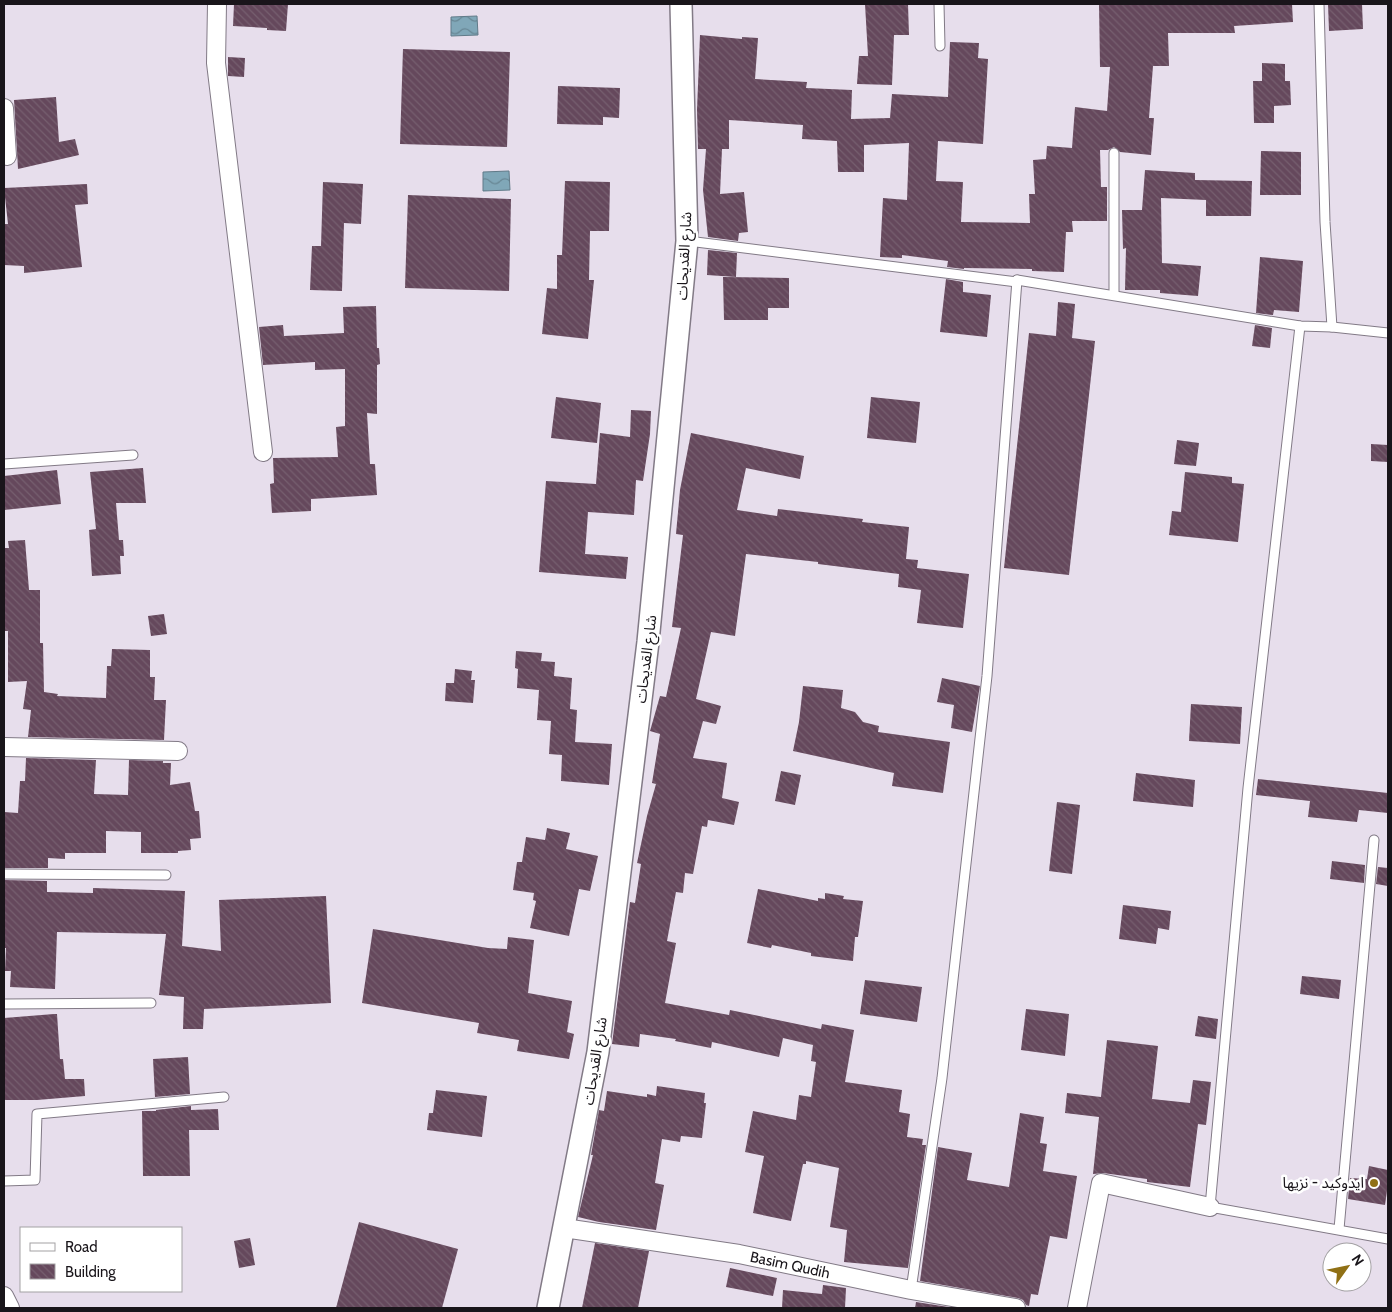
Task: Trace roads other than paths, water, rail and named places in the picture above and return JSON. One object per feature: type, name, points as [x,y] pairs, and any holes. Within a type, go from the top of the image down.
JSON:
[{"type":"street","points":[[217,4],[216,63],[263,452]]},
{"type":"street","name":"شارع القديحات","points":[[548,1308],[598,1052],[648,642],[687,241],[681,4]]},
{"type":"street","points":[[4,108],[7,156]]},
{"type":"street","points":[[4,747],[178,751]]},
{"type":"street","points":[[1077,1308],[1100,1183],[1210,1207]]},
{"type":"street","name":"Basim Qudih","points":[[564,1228],[739,1254],[911,1290],[1016,1308]]},
{"type":"street","points":[[4,1296],[10,1308]]},
{"type":"lane","points":[[938,4],[940,46]]},
{"type":"lane","points":[[1318,4],[1325,222],[1332,327]]},
{"type":"lane","points":[[1114,153],[1114,294]]},
{"type":"lane","points":[[687,241],[1017,282],[1017,280],[1114,294],[1300,326],[1332,327],[1388,333]]},
{"type":"lane","points":[[911,1290],[943,1069],[987,676],[1017,280]]},
{"type":"lane","points":[[1300,326],[1248,788],[1210,1207],[1388,1239]]},
{"type":"lane","points":[[4,464],[133,455]]},
{"type":"lane","points":[[1339,1229],[1374,840]]},
{"type":"lane","points":[[4,874],[166,875]]},
{"type":"lane","points":[[4,1004],[151,1003]]},
{"type":"lane","points":[[4,1181],[35,1180],[37,1114],[224,1097]]},
{"type":"water","points":[[477,16],[478,35],[451,36],[451,17]]},
{"type":"water","points":[[509,171],[510,190],[483,191],[483,172]]},
{"type":"place","name":"ايدوكيد - نزيها","points":[[1374,1183]]}]
